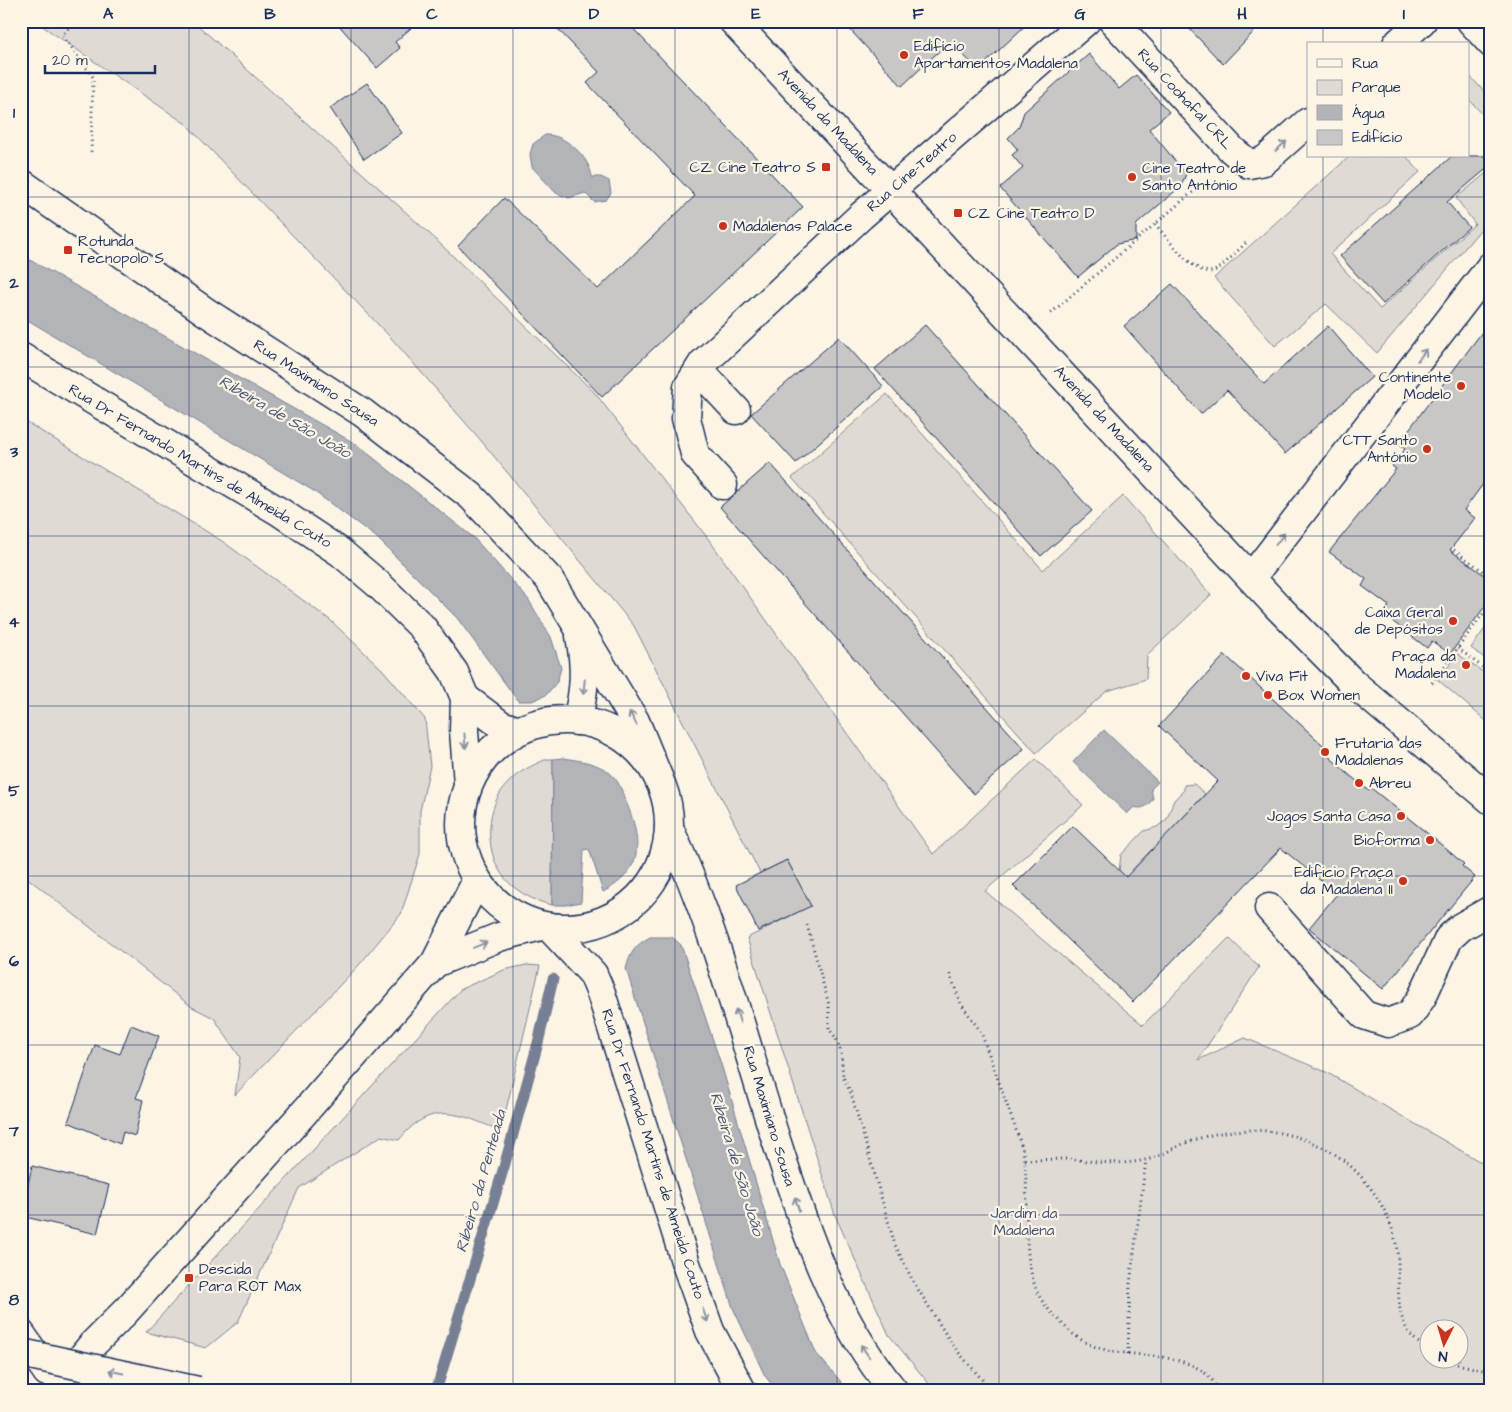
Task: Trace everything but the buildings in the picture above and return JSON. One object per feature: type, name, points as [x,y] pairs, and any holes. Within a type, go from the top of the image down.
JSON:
[{"type":"main road","name":"Avenida da Madalena","points":[[734,21],[1251,578],[1353,683],[1491,800]]},
{"type":"main road","name":"Rua Cine-Teatro","points":[[723,485],[695,454],[686,418],[688,387],[699,370],[782,288],[1086,21]]},
{"type":"main road","name":"Rua Coohafal CRL","points":[[1113,21],[1232,150],[1249,164],[1264,161],[1307,123]]},
{"type":"main road","points":[[1399,42],[1422,21]]},
{"type":"main road","points":[[1471,21],[1491,43]]},
{"type":"main road","name":"Rua Maximiano Sousa","points":[[21,182],[206,312],[363,413],[471,496],[533,560],[577,622],[635,721],[659,779]]},
{"type":"main road","points":[[1251,578],[1491,266]]},
{"type":"main road","name":"Rua Dr Fernando Martins de Almeida Couto","points":[[21,357],[34,371],[280,512],[340,552],[378,584],[422,627],[454,672],[465,698],[464,731],[468,784]]},
{"type":"main road","points":[[699,370],[736,410]]},
{"type":"main road","name":"Rua Maximiano Sousa","points":[[577,622],[585,661],[585,688],[577,721]]},
{"type":"main road","name":"Rua Dr Fernando Martins de Almeida Couto","points":[[465,698],[501,726],[524,728]]},
{"type":"main road","points":[[552,721],[577,721],[603,728],[625,740],[645,758],[659,779],[666,799],[669,828],[666,851],[655,875],[638,898],[610,918],[581,927],[545,926],[520,918],[501,906],[476,882],[462,840],[461,812],[468,784],[494,745],[524,728],[552,721]]},
{"type":"main road","name":"Rua Maximiano Sousa","points":[[669,828],[694,883],[716,942],[756,1076],[812,1248],[854,1335],[894,1391]]},
{"type":"main road","points":[[21,1334],[59,1389],[92,1345],[126,1311],[295,1123],[435,963],[476,882]]},
{"type":"main road","points":[[1269,908],[1364,1015],[1388,1023],[1410,1015],[1422,997],[1449,938],[1461,927],[1491,910]]},
{"type":"main road","points":[[435,963],[499,938],[545,926]]},
{"type":"main road","name":"Rua Dr Fernando Martins de Almeida Couto","points":[[545,926],[578,957],[592,974],[601,994],[685,1261],[710,1331],[742,1391]]},
{"type":"main road","points":[[21,1353],[198,1391]]},
{"type":"path","points":[[75,21],[62,35],[93,77],[91,153]]},
{"type":"path","points":[[1051,313],[1196,189]]},
{"type":"path","points":[[1155,224],[1192,264],[1201,271],[1214,271],[1247,242]]},
{"type":"path","points":[[1454,550],[1491,578]]},
{"type":"path","points":[[1432,683],[1491,603]]},
{"type":"path","points":[[1458,648],[1491,674]]},
{"type":"path","points":[[807,925],[829,1005],[829,1029],[836,1038],[841,1052],[843,1077],[851,1093],[895,1245],[913,1281],[953,1346],[992,1391]]},
{"type":"path","points":[[950,974],[961,1004],[981,1032],[1025,1160],[1025,1221],[1028,1259],[1034,1283],[1041,1300],[1068,1330],[1097,1348],[1190,1364],[1207,1374],[1220,1391]]},
{"type":"path","points":[[1025,1160],[1064,1159],[1115,1162],[1146,1160],[1215,1133],[1244,1129],[1269,1130],[1299,1136],[1325,1148],[1346,1162],[1384,1208],[1397,1248],[1400,1316],[1406,1332],[1420,1345]]},
{"type":"path","points":[[1128,1354],[1130,1284],[1146,1160]]},
{"type":"path","points":[[1470,1367],[1491,1372]]},
{"type":"green space","name":"Jardim da Madalena","points":[[35,21],[193,21],[430,234],[595,393],[710,541],[933,854],[1036,759],[1083,805],[985,891],[1143,1025],[1229,938],[1259,967],[1198,1060],[1245,1038],[1326,1072],[1491,1168],[1491,1391],[935,1391],[889,1335],[835,1215],[747,938],[810,906],[787,860],[760,873],[634,626],[478,437],[392,339],[186,124]]},
{"type":"green space","points":[[1470,76],[1491,99],[1491,124],[1470,100]]},
{"type":"green space","points":[[1348,158],[1408,158],[1420,172],[1330,254],[1380,309],[1475,224],[1456,198],[1491,169],[1491,217],[1377,353],[1326,304],[1275,346],[1214,278]]},
{"type":"green space","points":[[887,394],[1043,570],[1123,496],[1211,595],[1147,655],[1146,679],[1107,691],[1036,753],[792,478]]},
{"type":"green space","points":[[21,419],[222,541],[330,620],[382,669],[425,719],[430,766],[420,811],[420,854],[401,914],[360,964],[235,1095],[240,1057],[214,1018],[192,1007],[21,873]]},
{"type":"green space","points":[[1491,620],[1491,663],[1471,648]]},
{"type":"green space","points":[[1458,654],[1491,678],[1491,713],[1485,720],[1438,680]]},
{"type":"green space","points":[[547,759],[553,759],[552,905],[538,901],[511,885],[501,873],[496,863],[490,839],[492,814],[501,792],[517,775]]},
{"type":"green space","points":[[1194,784],[1205,794],[1172,829],[1158,854],[1152,849],[1133,869],[1131,882],[1119,871],[1121,855],[1144,831],[1157,827],[1167,819],[1174,800],[1184,790],[1184,785]]},
{"type":"green space","points":[[526,965],[540,966],[501,1131],[472,1119],[447,1114],[423,1119],[411,1127],[399,1140],[381,1136],[299,1188],[238,1322],[206,1348],[146,1332],[461,989],[504,970]]},
{"type":"water","points":[[545,135],[561,138],[576,148],[587,162],[592,177],[601,177],[609,181],[611,193],[606,200],[594,202],[585,193],[569,198],[556,193],[532,167],[530,154],[533,144]]},
{"type":"water","name":"Ribeira de São João","points":[[21,255],[356,444],[474,538],[528,599],[551,637],[561,668],[557,682],[546,695],[532,701],[518,701],[457,618],[376,537],[312,490],[21,316]]},
{"type":"water","points":[[1104,730],[1158,782],[1151,789],[1153,798],[1145,807],[1134,807],[1127,814],[1073,762]]},
{"type":"water","points":[[562,758],[596,765],[613,776],[618,782],[632,818],[637,843],[633,865],[616,884],[603,892],[589,849],[584,850],[581,902],[552,905],[553,759]]},
{"type":"water","name":"Ribeira de São João","points":[[650,937],[672,937],[681,945],[721,1064],[780,1264],[816,1353],[849,1391],[777,1391],[765,1376],[733,1308],[626,969],[629,958],[634,950],[640,943]]},
{"type":"waterway","name":"Ribeiro da Penteada","points":[[436,1391],[504,1167],[538,1043],[553,979]]},
{"type":"place","name":"Edifício Apartamentos Madalena","points":[[904,55]]},
{"type":"place","name":"CZ Cine Teatro S","points":[[826,167]]},
{"type":"place","name":"Cine Teatro de Santo António","points":[[1132,177]]},
{"type":"place","name":"CZ Cine Teatro D","points":[[958,213]]},
{"type":"place","name":"Madalenas Palace","points":[[723,226]]},
{"type":"place","name":"Rotunda Tecnopolo S","points":[[68,250]]},
{"type":"place","name":"Continente Modelo","points":[[1461,386]]},
{"type":"place","name":"CTT Santo António","points":[[1427,449]]},
{"type":"place","name":"Caixa Geral de Depósitos","points":[[1453,621]]},
{"type":"place","name":"Praça da Madalena","points":[[1466,665]]},
{"type":"place","name":"Viva Fit","points":[[1246,676]]},
{"type":"place","name":"Box Women","points":[[1268,695]]},
{"type":"place","name":"Frutaria das Madalenas","points":[[1325,752]]},
{"type":"place","name":"Abreu","points":[[1359,783]]},
{"type":"place","name":"Jogos Santa Casa","points":[[1401,816]]},
{"type":"place","name":"Bioforma","points":[[1430,840]]},
{"type":"place","name":"Edificio Praça da Madalena II","points":[[1403,881]]},
{"type":"place","name":"Descida Para ROT Max","points":[[189,1278]]}]
